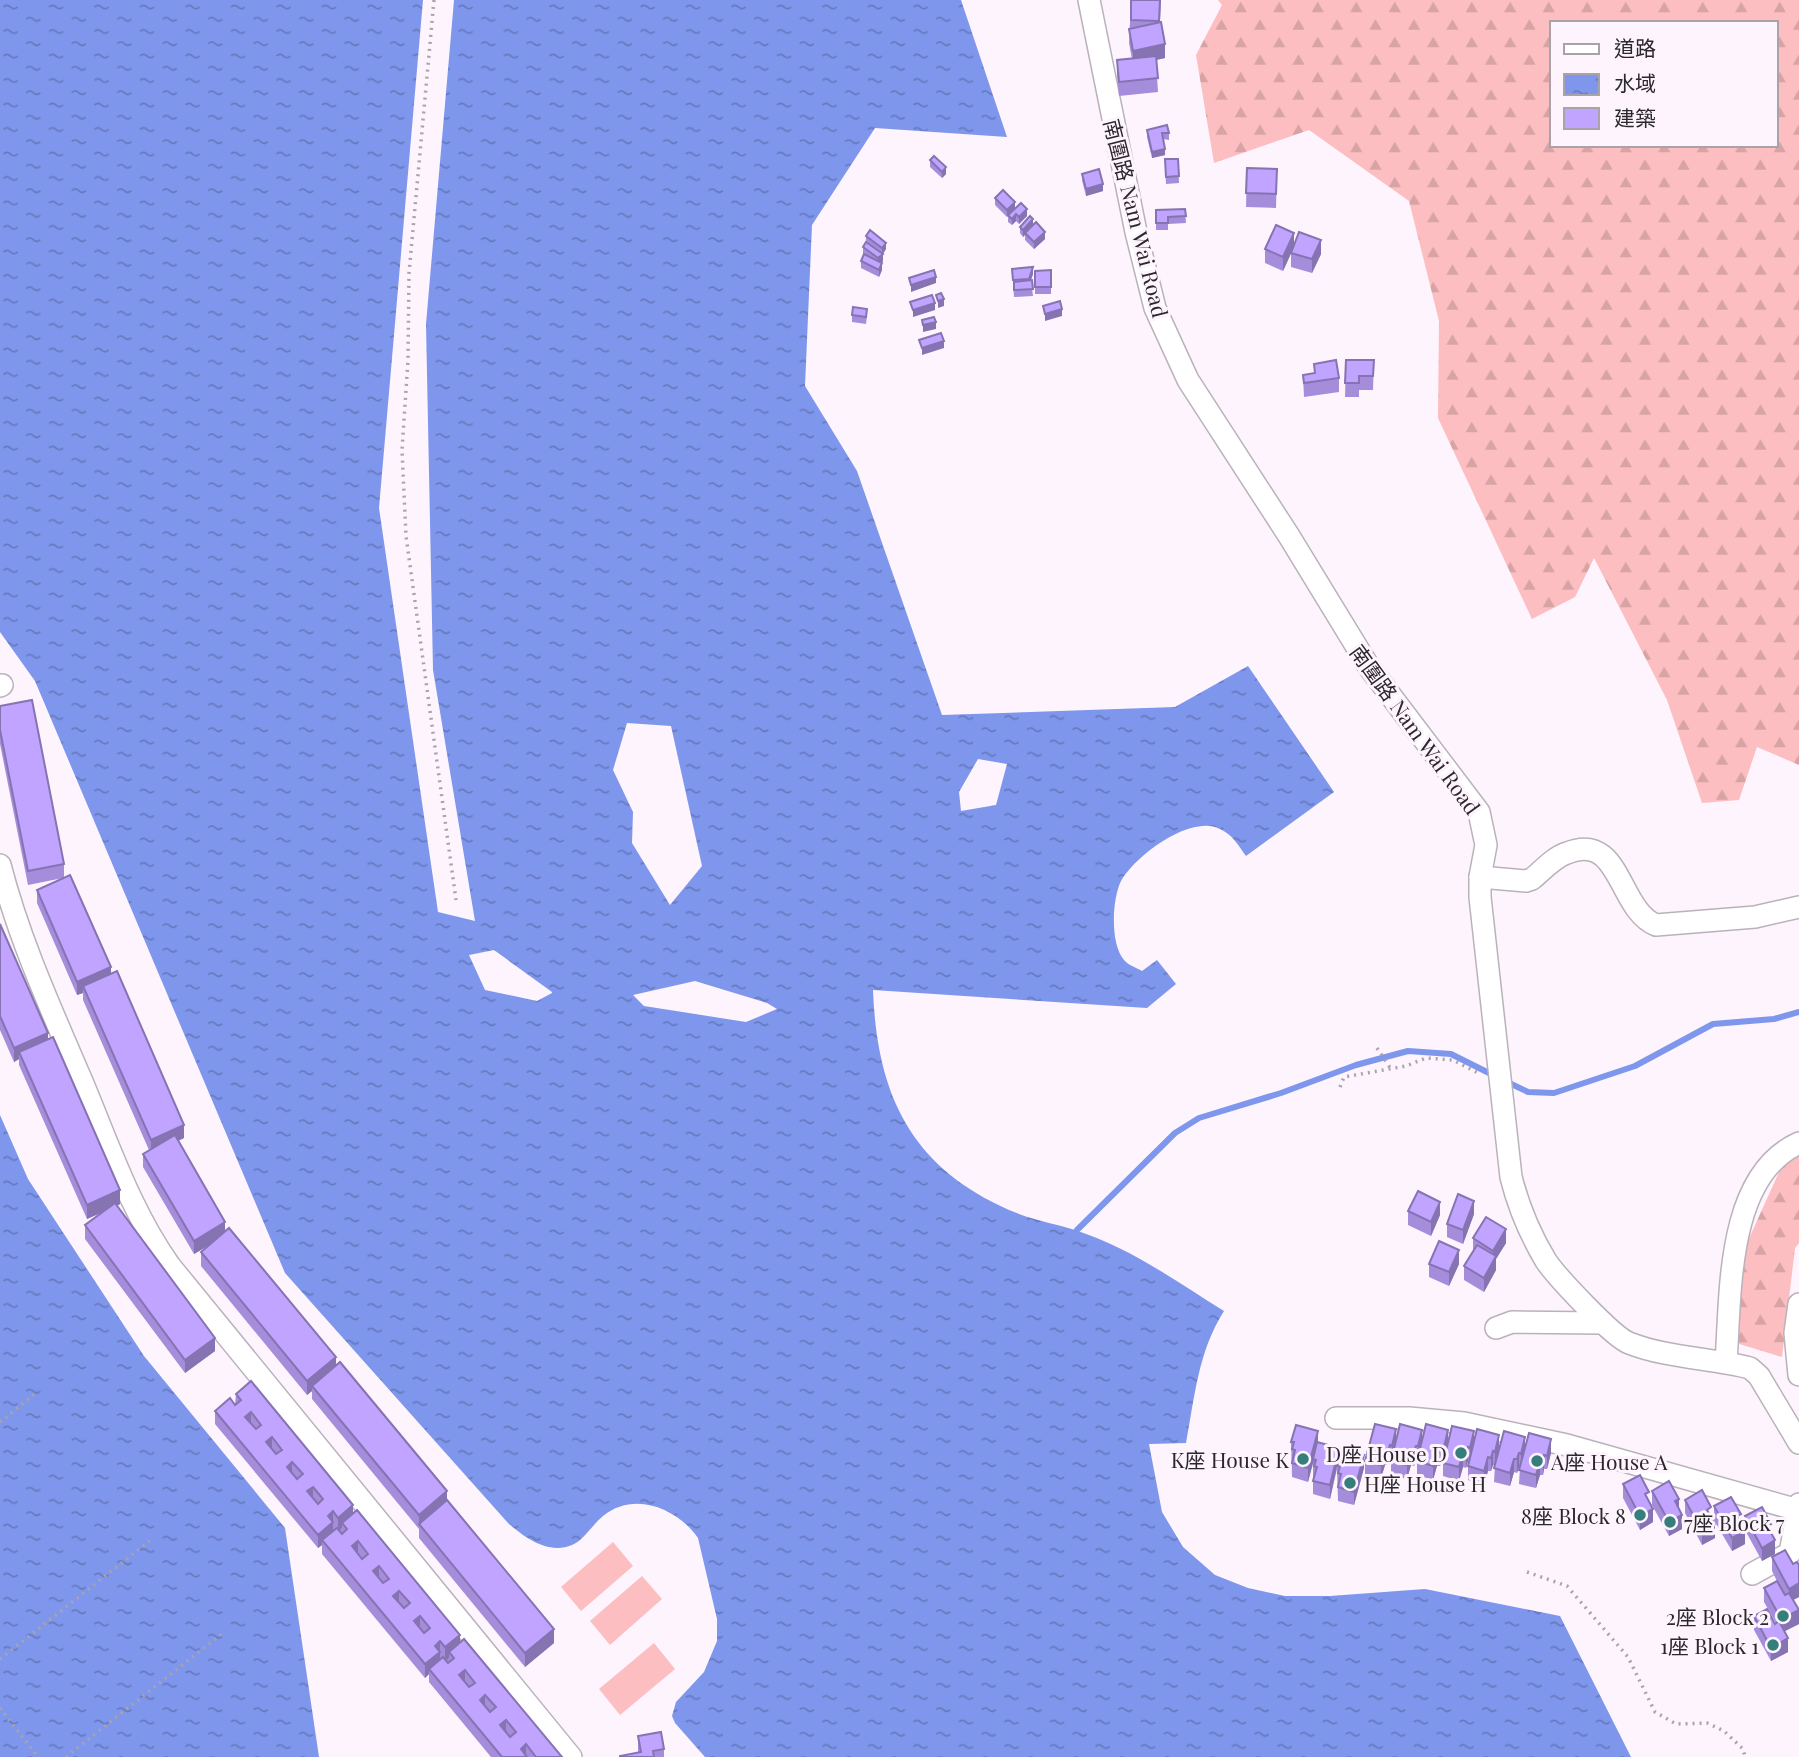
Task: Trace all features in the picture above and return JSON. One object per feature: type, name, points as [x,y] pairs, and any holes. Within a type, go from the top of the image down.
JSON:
[{"type":"street","name":"南圍路 Nam Wai Road","points":[[1089,0],[1136,232],[1155,307],[1188,380],[1289,536],[1368,667],[1479,812],[1486,845],[1480,877],[1488,979],[1511,1177],[1517,1199],[1547,1262],[1603,1323],[1627,1342],[1670,1353],[1750,1367],[1759,1376],[1799,1443]]},
{"type":"street","points":[[1480,877],[1525,881],[1532,879],[1565,853],[1581,849],[1599,853],[1613,865],[1635,909],[1645,921],[1656,925],[1755,917],[1799,907]]},
{"type":"street","points":[[0,865],[32,961],[132,1202],[154,1243],[178,1276],[571,1757]]},
{"type":"street","points":[[1726,1362],[1733,1253],[1751,1188],[1785,1149],[1799,1143]]},
{"type":"street","points":[[1799,1304],[1795,1333],[1799,1375]]},
{"type":"street","points":[[1496,1328],[1512,1322],[1603,1323]]},
{"type":"street","points":[[1336,1418],[1409,1418],[1464,1423],[1567,1445],[1798,1507],[1790,1553],[1752,1574]]},
{"type":"path","points":[[434,0],[409,273],[408,360],[402,450],[406,536],[456,900]]},
{"type":"path","points":[[1377,1048],[1391,1069]]},
{"type":"path","points":[[1339,1087],[1344,1077],[1391,1069],[1426,1058],[1453,1060],[1500,1077]]},
{"type":"path","points":[[0,1422],[37,1392]]},
{"type":"path","points":[[0,1659],[152,1539]]},
{"type":"path","points":[[1527,1572],[1567,1586],[1628,1657],[1655,1712],[1676,1724],[1707,1723],[1724,1731],[1742,1749],[1745,1757]]},
{"type":"path","points":[[66,1757],[224,1632]]},
{"type":"path","points":[[0,1708],[38,1757]]},
{"type":"green space","points":[[1218,0],[1799,0],[1799,765],[1757,747],[1739,800],[1702,803],[1667,700],[1594,558],[1575,597],[1532,619],[1438,418],[1439,321],[1409,201],[1309,130],[1214,163],[1196,55],[1222,5]]},
{"type":"green space","points":[[1799,1156],[1799,1243],[1795,1248],[1782,1357],[1733,1342],[1738,1263],[1783,1163]]},
{"type":"green space","points":[[613,1542],[633,1566],[581,1611],[561,1587]]},
{"type":"green space","points":[[642,1576],[662,1599],[610,1645],[590,1621]]},
{"type":"green space","points":[[654,1643],[675,1669],[620,1715],[599,1689]]},
{"type":"water","points":[[0,0],[423,0],[379,508],[438,912],[475,921],[433,670],[426,324],[454,0],[961,0],[1007,137],[875,128],[812,225],[805,386],[857,471],[942,715],[1175,707],[1248,666],[1334,792],[1246,856],[1225,831],[1208,826],[1194,827],[1165,840],[1128,871],[1118,889],[1114,910],[1119,953],[1126,962],[1142,971],[1157,960],[1176,984],[1147,1008],[873,990],[876,1029],[893,1098],[908,1127],[928,1153],[952,1177],[983,1197],[1019,1214],[1075,1230],[1114,1245],[1160,1270],[1224,1311],[1203,1358],[1186,1443],[1149,1444],[1162,1512],[1183,1547],[1215,1575],[1248,1588],[1285,1596],[1330,1596],[1425,1589],[1560,1616],[1631,1757],[705,1757],[672,1716],[676,1702],[704,1672],[717,1641],[717,1619],[698,1538],[668,1511],[642,1504],[615,1508],[603,1516],[580,1540],[563,1548],[545,1546],[521,1534],[508,1523],[285,1273],[35,681],[0,632]],"holes":[[[627,723],[671,726],[702,866],[670,905],[632,843],[633,812],[613,770]],[[978,759],[1007,764],[996,805],[961,811],[959,792]],[[494,950],[552,993],[537,1001],[485,990],[469,955]],[[695,981],[767,1003],[777,1009],[746,1022],[644,1006],[633,995]]]},
{"type":"water","points":[[0,1115],[28,1179],[144,1356],[285,1528],[319,1757],[0,1757]]},
{"type":"building","points":[[1131,0],[1160,0],[1159,21],[1131,20]]},
{"type":"building","points":[[1161,22],[1165,44],[1133,51],[1129,29]]},
{"type":"building","points":[[1156,56],[1158,78],[1119,82],[1117,60]]},
{"type":"building","points":[[1167,125],[1169,133],[1162,133],[1165,149],[1152,152],[1147,130]]},
{"type":"building","points":[[934,156],[946,167],[942,172],[930,160]]},
{"type":"building","points":[[1165,159],[1178,159],[1179,176],[1166,177]]},
{"type":"building","points":[[1247,168],[1277,169],[1276,194],[1246,193]]},
{"type":"building","points":[[1099,169],[1103,184],[1086,189],[1082,174]]},
{"type":"building","points":[[1003,190],[1015,202],[1007,210],[995,198]]},
{"type":"building","points":[[1021,203],[1027,209],[1019,217],[1016,214],[1012,219],[1008,215]]},
{"type":"building","points":[[1185,209],[1186,216],[1168,217],[1168,223],[1156,223],[1156,210]]},
{"type":"building","points":[[1030,216],[1033,219],[1023,230],[1020,227]]},
{"type":"building","points":[[1036,222],[1045,232],[1034,242],[1025,233]]},
{"type":"building","points":[[1276,225],[1294,233],[1283,257],[1265,249]]},
{"type":"building","points":[[870,230],[886,243],[882,248],[866,236]]},
{"type":"building","points":[[1299,232],[1321,240],[1312,259],[1291,253]]},
{"type":"building","points":[[866,242],[883,254],[878,258],[863,247]]},
{"type":"building","points":[[864,254],[882,263],[879,270],[861,261]]},
{"type":"building","points":[[1033,267],[1029,279],[1013,280],[1012,269]]},
{"type":"building","points":[[934,270],[936,277],[911,285],[909,278]]},
{"type":"building","points":[[1051,270],[1051,287],[1035,287],[1035,271]]},
{"type":"building","points":[[1032,280],[1033,289],[1014,290],[1014,282]]},
{"type":"building","points":[[941,293],[944,299],[938,301],[936,295]]},
{"type":"building","points":[[932,295],[935,303],[913,310],[910,302]]},
{"type":"building","points":[[1060,301],[1062,309],[1045,314],[1043,306]]},
{"type":"building","points":[[853,307],[867,309],[866,317],[852,315]]},
{"type":"building","points":[[934,317],[936,322],[923,325],[922,320]]},
{"type":"building","points":[[941,333],[944,341],[922,348],[919,340]]},
{"type":"building","points":[[1336,360],[1339,378],[1304,383],[1303,375],[1315,373],[1314,364]]},
{"type":"building","points":[[1346,360],[1374,360],[1373,376],[1359,376],[1359,383],[1345,383]]},
{"type":"building","points":[[32,700],[64,864],[28,871],[0,730],[0,706]]},
{"type":"building","points":[[70,875],[111,967],[77,982],[37,890]]},
{"type":"building","points":[[0,924],[48,1033],[14,1048],[0,1016]]},
{"type":"building","points":[[117,971],[184,1125],[151,1140],[83,986]]},
{"type":"building","points":[[53,1037],[120,1190],[87,1205],[19,1052]]},
{"type":"building","points":[[175,1135],[225,1222],[194,1241],[143,1154]]},
{"type":"building","points":[[1418,1191],[1440,1202],[1431,1222],[1408,1211]]},
{"type":"building","points":[[1458,1194],[1474,1201],[1463,1230],[1447,1224]]},
{"type":"building","points":[[115,1203],[215,1338],[185,1360],[85,1225]]},
{"type":"building","points":[[1486,1217],[1506,1229],[1493,1251],[1473,1238]]},
{"type":"building","points":[[229,1228],[336,1357],[307,1381],[201,1252]]},
{"type":"building","points":[[1439,1241],[1459,1250],[1449,1272],[1429,1264]]},
{"type":"building","points":[[1477,1245],[1496,1256],[1484,1278],[1464,1266]]},
{"type":"building","points":[[340,1362],[447,1491],[419,1515],[312,1386]]},
{"type":"building","points":[[251,1381],[353,1505],[338,1518],[333,1511],[328,1516],[333,1522],[318,1535],[215,1411],[230,1398],[235,1405],[241,1400],[236,1394]],"holes":[[[251,1412],[261,1425],[256,1429],[245,1417]],[[272,1437],[282,1450],[276,1454],[266,1442]],[[292,1462],[303,1474],[297,1479],[287,1467]],[[313,1487],[323,1499],[318,1504],[307,1491]]]},
{"type":"building","points":[[1375,1424],[1396,1429],[1392,1446],[1390,1445],[1388,1452],[1385,1451],[1381,1465],[1365,1461]]},
{"type":"building","points":[[1400,1424],[1422,1430],[1418,1446],[1414,1452],[1411,1451],[1407,1465],[1391,1461]]},
{"type":"building","points":[[1426,1424],[1448,1430],[1444,1447],[1442,1446],[1440,1453],[1437,1452],[1433,1466],[1417,1461]]},
{"type":"building","points":[[1296,1425],[1318,1431],[1308,1468],[1292,1463],[1295,1450],[1292,1449],[1294,1442],[1291,1442]]},
{"type":"building","points":[[1452,1426],[1474,1431],[1470,1448],[1468,1447],[1466,1454],[1463,1453],[1459,1467],[1443,1463]]},
{"type":"building","points":[[1477,1429],[1499,1435],[1495,1452],[1493,1451],[1491,1458],[1488,1457],[1484,1471],[1468,1466]]},
{"type":"building","points":[[1504,1431],[1525,1437],[1521,1454],[1514,1459],[1510,1473],[1494,1468]]},
{"type":"building","points":[[1529,1433],[1551,1439],[1547,1456],[1544,1455],[1543,1462],[1540,1461],[1536,1475],[1519,1470]]},
{"type":"building","points":[[1317,1442],[1339,1448],[1330,1485],[1313,1481],[1317,1467],[1314,1466],[1316,1460],[1313,1459]]},
{"type":"building","points":[[1342,1449],[1364,1455],[1354,1492],[1338,1487],[1341,1474],[1338,1473],[1340,1466],[1337,1466]]},
{"type":"building","points":[[1640,1475],[1649,1492],[1645,1494],[1653,1509],[1640,1516],[1623,1484]]},
{"type":"building","points":[[1669,1481],[1679,1499],[1675,1501],[1682,1515],[1669,1522],[1652,1491]]},
{"type":"building","points":[[1702,1490],[1711,1507],[1707,1510],[1715,1524],[1702,1531],[1685,1500]]},
{"type":"building","points":[[1731,1497],[1741,1514],[1737,1516],[1745,1531],[1732,1538],[1714,1506]]},
{"type":"building","points":[[447,1500],[554,1629],[525,1653],[419,1524]]},
{"type":"building","points":[[1762,1507],[1771,1524],[1767,1526],[1775,1540],[1762,1548],[1745,1516]]},
{"type":"building","points":[[357,1510],[460,1635],[445,1647],[440,1641],[435,1646],[440,1652],[425,1664],[322,1540],[337,1528],[342,1534],[347,1529],[342,1523]],"holes":[[[358,1541],[368,1554],[362,1559],[352,1546]],[[379,1566],[389,1579],[383,1583],[373,1571]],[[399,1591],[410,1603],[404,1608],[393,1596]],[[420,1616],[430,1628],[424,1633],[414,1621]]]},
{"type":"building","points":[[1785,1550],[1793,1564],[1797,1562],[1799,1565],[1799,1583],[1789,1589],[1772,1557]]},
{"type":"building","points":[[1777,1581],[1785,1595],[1789,1593],[1799,1610],[1781,1619],[1764,1588]]},
{"type":"building","points":[[1767,1609],[1775,1624],[1779,1621],[1788,1638],[1771,1648],[1754,1616]]},
{"type":"building","points":[[464,1639],[562,1757],[536,1757],[526,1744],[521,1749],[527,1757],[502,1757],[429,1669],[443,1657],[448,1663],[454,1658],[449,1652]],"holes":[[[465,1670],[475,1683],[469,1687],[459,1675]],[[485,1695],[496,1707],[490,1712],[480,1700]],[[506,1720],[516,1732],[510,1737],[500,1725]]]},
{"type":"building","points":[[661,1732],[664,1749],[653,1751],[654,1757],[620,1757],[641,1752],[638,1736]]},
{"type":"waterway","points":[[1505,1081],[1528,1092],[1554,1093],[1635,1066],[1713,1024],[1774,1019],[1799,1012]]},
{"type":"waterway","points":[[1077,1230],[1175,1133],[1199,1118],[1281,1093],[1356,1065],[1408,1051],[1451,1054],[1495,1076]]},
{"type":"place","name":"D座 House D","points":[[1461,1453]]},
{"type":"place","name":"K座 House K","points":[[1303,1459]]},
{"type":"place","name":"A座 House A","points":[[1537,1461]]},
{"type":"place","name":"H座 House H","points":[[1350,1483]]},
{"type":"place","name":"8座 Block 8","points":[[1640,1515]]},
{"type":"place","name":"7座 Block 7","points":[[1670,1522]]},
{"type":"place","name":"2座 Block 2","points":[[1783,1616]]},
{"type":"place","name":"1座 Block 1","points":[[1773,1645]]}]
